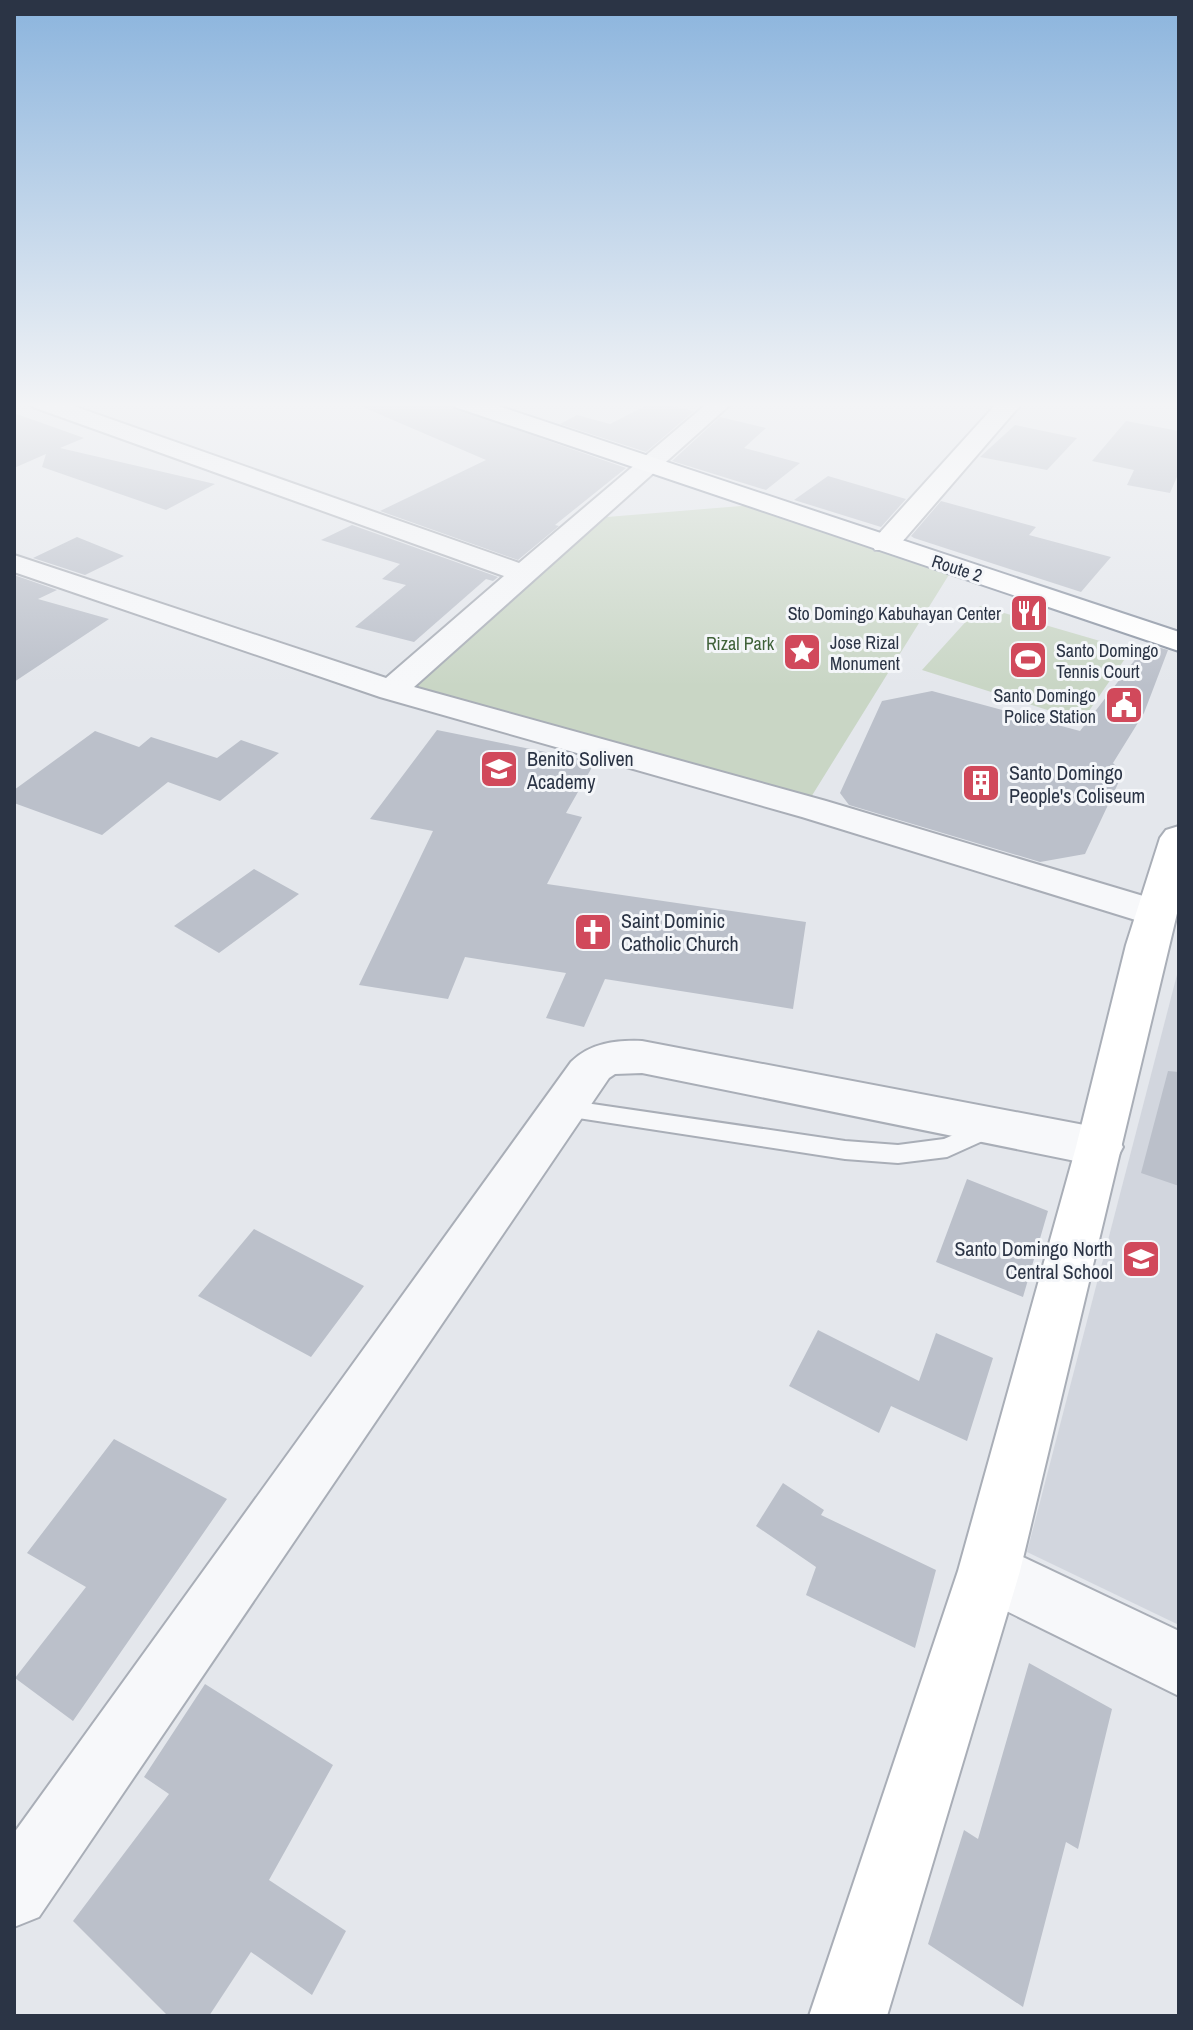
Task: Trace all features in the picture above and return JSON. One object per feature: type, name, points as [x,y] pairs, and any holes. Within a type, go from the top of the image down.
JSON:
[{"type":"main road","name":"Route 2","points":[[741,497],[1179,642]]},
{"type":"main road","points":[[885,544],[927,497]]},
{"type":"main road","points":[[848,2016],[989,1571],[1100,1147],[1156,913],[1178,845]]},
{"type":"street","points":[[308,497],[525,574]]},
{"type":"street","points":[[391,690],[610,497]]},
{"type":"street","points":[[14,563],[391,690],[814,809],[1156,913]]},
{"type":"street","points":[[14,1892],[565,1108],[586,1072],[601,1059],[615,1055],[642,1057],[1100,1147]]},
{"type":"street","points":[[989,1571],[1179,1664]]},
{"type":"shaded area","name":"Santo Domingo North Central School","points":[[1179,967],[1179,1625],[1027,1552]]},
{"type":"green space","name":"Rizal Park","points":[[753,505],[950,573],[808,802],[407,688],[607,517]]},
{"type":"green space","name":"Santo Domingo Tennis Court","points":[[980,606],[1131,650],[1082,721],[922,670]]},
{"type":"building","points":[[128,497],[191,497],[166,510]]},
{"type":"building","points":[[410,497],[590,497],[518,560],[380,511]]},
{"type":"building","points":[[799,497],[906,499],[881,527],[794,500]]},
{"type":"building","points":[[941,501],[1036,527],[1029,535],[1111,557],[1081,592],[911,536]]},
{"type":"building","points":[[352,525],[498,577],[493,581],[486,579],[414,642],[355,627],[406,585],[382,579],[400,564],[321,540]]},
{"type":"building","points":[[77,537],[124,556],[85,575],[33,558]]},
{"type":"building","points":[[14,575],[57,590],[38,599],[109,619],[14,682]]},
{"type":"building","name":"Santo Domingo People's Coliseum","points":[[1147,644],[1168,650],[1144,713],[1113,763],[1123,773],[1085,854],[1040,862],[849,805],[840,793],[882,701],[932,691],[1080,731]]},
{"type":"building","points":[[437,730],[595,762],[566,813],[582,817],[547,884],[806,922],[793,1009],[605,979],[584,1027],[546,1018],[566,973],[465,957],[448,999],[359,985],[433,831],[370,819]]},
{"type":"building","points":[[95,731],[139,747],[151,737],[217,758],[241,740],[279,753],[220,801],[168,782],[102,835],[14,803],[14,790]]},
{"type":"building","points":[[254,869],[299,894],[219,953],[174,926]]},
{"type":"building","points":[[1168,1071],[1179,1072],[1179,1186],[1141,1173]]},
{"type":"building","points":[[967,1179],[1048,1211],[1023,1297],[936,1262]]},
{"type":"building","points":[[254,1229],[364,1286],[311,1357],[198,1296]]},
{"type":"building","points":[[818,1330],[919,1381],[936,1333],[993,1358],[967,1441],[891,1406],[879,1433],[789,1386]]},
{"type":"building","points":[[114,1439],[227,1499],[73,1721],[15,1678],[86,1587],[27,1553]]},
{"type":"building","points":[[783,1483],[824,1510],[821,1515],[936,1570],[915,1648],[806,1595],[816,1567],[756,1526]]},
{"type":"building","points":[[1029,1663],[1112,1709],[1078,1849],[1066,1842],[1023,2007],[928,1944],[964,1830],[978,1839]]},
{"type":"building","points":[[205,1684],[333,1765],[269,1880],[346,1931],[312,1995],[251,1952],[209,2016],[168,2016],[73,1921],[169,1794],[144,1777]]},
{"type":"place","name":"Sto Domingo Kabuhayan Center","points":[[1029,613]]},
{"type":"place","name":"Jose Rizal Monument","points":[[802,652]]},
{"type":"place","name":"Santo Domingo Tennis Court","points":[[1028,660]]},
{"type":"place","name":"Santo Domingo Police Station","points":[[1124,705]]},
{"type":"place","name":"Benito Soliven Academy","points":[[499,769]]},
{"type":"place","name":"Santo Domingo People's Coliseum","points":[[981,783]]},
{"type":"place","name":"Saint Dominic Catholic Church","points":[[593,932]]},
{"type":"place","name":"Santo Domingo North Central School","points":[[1141,1259]]}]
